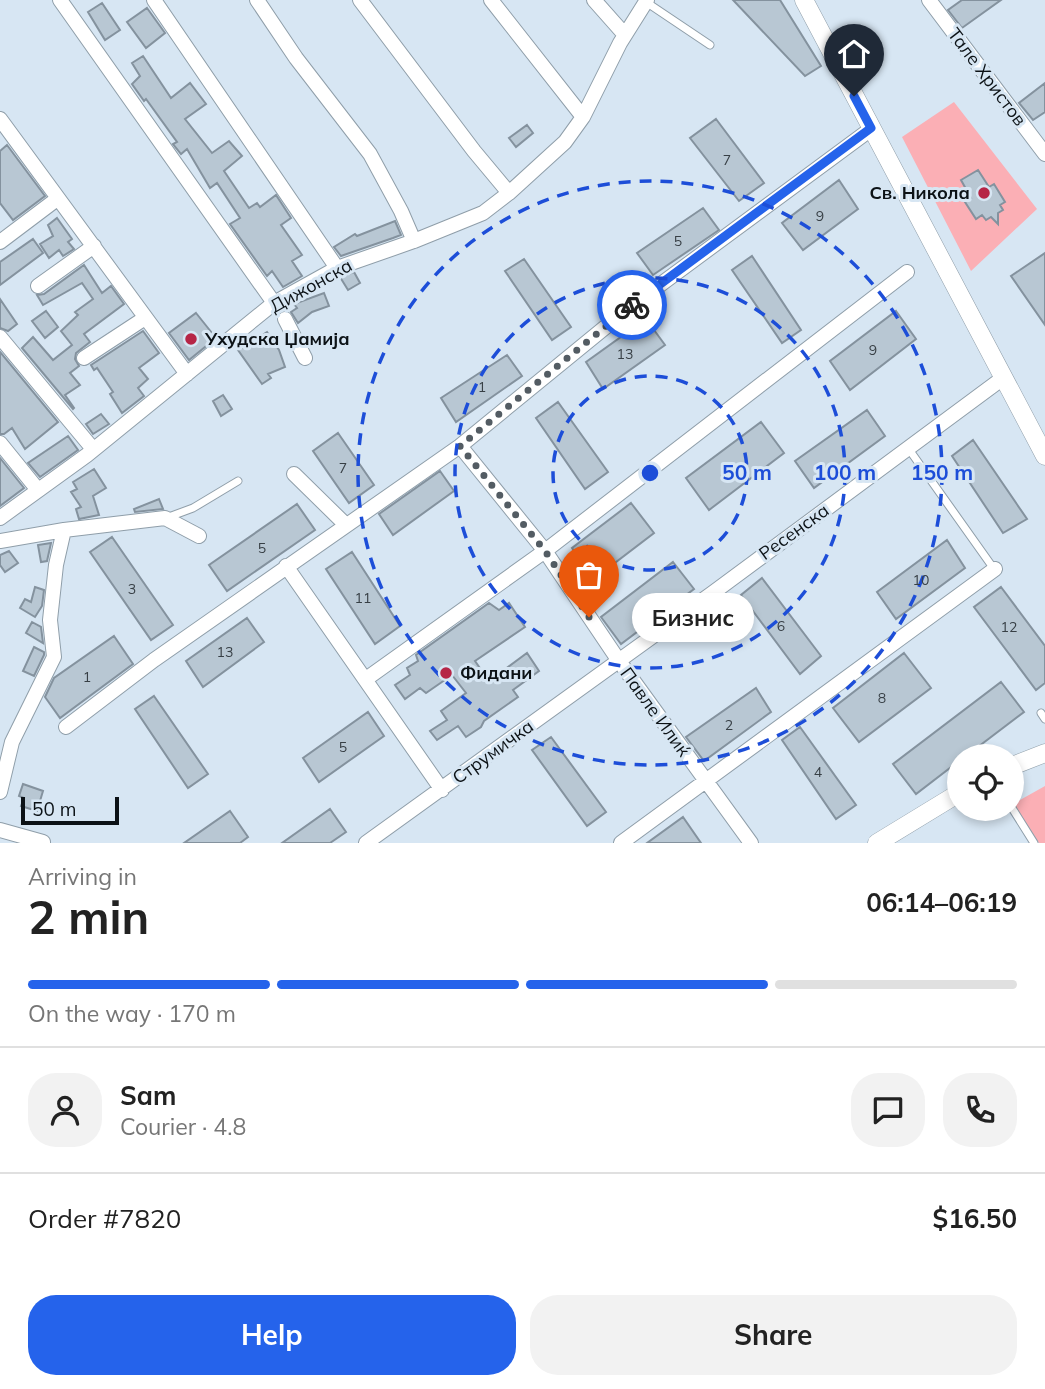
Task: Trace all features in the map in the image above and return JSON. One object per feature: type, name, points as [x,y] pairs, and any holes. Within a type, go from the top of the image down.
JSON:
[{"type":"street","points":[[60,0],[274,303]]},
{"type":"street","points":[[155,0],[337,268]]},
{"type":"street","points":[[257,0],[296,58],[370,154],[414,241]]},
{"type":"street","points":[[360,0],[509,193]]},
{"type":"street","points":[[491,0],[583,117]]},
{"type":"street","points":[[594,0],[625,35]]},
{"type":"street","name":"Тале Христов","points":[[929,0],[1045,154]]},
{"type":"street","name":"Дижонска","points":[[0,518],[93,449],[274,303],[337,268],[483,213],[509,193],[565,142],[583,117],[625,35],[646,1]]},
{"type":"street","points":[[810,3],[871,128],[1045,456]]},
{"type":"street","points":[[0,119],[187,374]]},
{"type":"street","points":[[66,727],[153,660],[460,446],[630,307],[871,128]]},
{"type":"street","points":[[0,242],[57,199]]},
{"type":"street","points":[[38,286],[94,246]]},
{"type":"street","points":[[366,680],[545,551],[907,272]]},
{"type":"street","points":[[84,358],[145,318]]},
{"type":"street","points":[[285,319],[305,358]]},
{"type":"street","points":[[0,337],[93,449]]},
{"type":"street","name":"Ресенска","points":[[619,661],[1003,378]]},
{"type":"street","points":[[0,443],[38,490]]},
{"type":"street","name":"Павле Илиќ","points":[[460,446],[545,551],[619,661],[751,843]]},
{"type":"street","points":[[294,474],[346,525]]},
{"type":"street","points":[[0,541],[165,518],[199,536]]},
{"type":"street","points":[[0,792],[12,742],[54,657],[50,620],[56,565],[64,530]]},
{"type":"street","points":[[286,566],[442,790]]},
{"type":"street","points":[[621,843],[995,569]]},
{"type":"street","name":"Струмичка","points":[[366,843],[619,661]]},
{"type":"street","points":[[1024,762],[1045,754]]},
{"type":"street","points":[[877,843],[947,800]]},
{"type":"street","points":[[0,830],[43,842]]},
{"type":"lane","points":[[646,1],[709,45]]},
{"type":"lane","points":[[908,448],[995,569]]},
{"type":"lane","points":[[165,518],[193,508],[238,481]]},
{"type":"lane","points":[[1020,821],[1034,843]]},
{"type":"shaded area","points":[[954,102],[1037,209],[971,271],[902,137]]},
{"type":"shaded area","points":[[1045,786],[1045,843],[1039,843],[1024,820],[1024,798]]},
{"type":"building","points":[[733,0],[780,0],[821,66],[805,76]]},
{"type":"building","points":[[962,0],[1001,0],[962,28],[948,10]]},
{"type":"building","points":[[102,3],[120,30],[105,40],[88,12]]},
{"type":"building","points":[[147,8],[165,33],[146,48],[127,22]]},
{"type":"building","points":[[143,56],[171,98],[190,83],[206,104],[185,119],[212,153],[229,141],[242,156],[224,171],[249,208],[257,203],[260,207],[276,195],[291,218],[281,225],[302,255],[292,261],[302,276],[283,287],[272,271],[267,276],[230,224],[240,218],[217,183],[210,188],[187,149],[181,154],[173,144],[177,142],[132,84],[140,76],[132,63]]},
{"type":"building","points":[[1045,83],[1045,112],[1033,120],[1019,103]]},
{"type":"building","points":[[716,119],[764,183],[739,201],[690,138]]},
{"type":"building","points":[[527,125],[533,133],[516,147],[509,138]]},
{"type":"building","points":[[7,145],[45,196],[13,220],[0,203],[0,151]]},
{"type":"building","name":"Св. Никола","points":[[978,170],[989,187],[994,184],[1005,202],[1000,205],[1003,210],[998,213],[998,224],[991,217],[986,220],[982,215],[976,219],[965,202],[971,198],[961,180]]},
{"type":"building","points":[[839,180],[858,209],[803,250],[782,223]]},
{"type":"building","points":[[703,208],[719,230],[653,275],[637,253]]},
{"type":"building","points":[[57,218],[72,239],[68,242],[74,249],[63,256],[59,250],[49,258],[40,244],[53,236],[48,225]]},
{"type":"building","points":[[395,221],[401,235],[341,256],[334,247],[355,234],[357,236]]},
{"type":"building","points":[[33,239],[43,253],[0,285],[0,262]]},
{"type":"building","points":[[1045,253],[1045,325],[1011,276]]},
{"type":"building","points":[[752,256],[801,330],[782,343],[732,270]]},
{"type":"building","points":[[524,259],[571,327],[552,340],[505,271]]},
{"type":"building","points":[[84,265],[102,293],[111,286],[124,304],[84,334],[90,342],[76,353],[75,359],[79,366],[70,373],[80,385],[65,395],[73,409],[22,348],[33,337],[53,360],[72,345],[61,331],[78,315],[75,312],[93,299],[82,283],[43,305],[37,295],[44,294]]},
{"type":"building","points":[[354,272],[360,283],[348,290],[340,277]]},
{"type":"building","points":[[324,293],[329,306],[312,312],[298,323],[291,312],[297,308],[294,304]]},
{"type":"building","points":[[0,299],[17,324],[8,331],[0,328]]},
{"type":"building","points":[[46,311],[58,327],[45,338],[32,321]]},
{"type":"building","points":[[896,311],[916,339],[850,390],[830,361]]},
{"type":"building","name":"Ухудска Џамија","points":[[196,313],[216,338],[189,360],[169,333]]},
{"type":"building","points":[[646,319],[665,345],[603,389],[586,362]]},
{"type":"building","points":[[143,331],[159,353],[139,368],[148,379],[138,388],[144,396],[122,413],[110,394],[113,392],[97,368],[94,370],[91,365]]},
{"type":"building","points":[[267,332],[279,350],[285,367],[268,374],[271,378],[262,384],[238,350]]},
{"type":"building","points":[[0,352],[58,422],[25,449],[12,428],[0,434]]},
{"type":"building","points":[[507,355],[522,376],[456,422],[441,398]]},
{"type":"building","points":[[223,395],[232,409],[221,416],[213,401]]},
{"type":"building","points":[[558,402],[608,472],[585,489],[536,418]]},
{"type":"building","points":[[867,410],[885,436],[814,488],[795,461]]},
{"type":"building","points":[[101,414],[109,424],[93,434],[86,424]]},
{"type":"building","points":[[761,422],[784,453],[709,510],[686,478]]},
{"type":"building","points":[[338,433],[374,485],[349,503],[313,451]]},
{"type":"building","points":[[68,436],[78,450],[40,477],[28,463]]},
{"type":"building","points":[[973,440],[1027,519],[1003,533],[952,456]]},
{"type":"building","points":[[0,458],[24,488],[0,506]]},
{"type":"building","points":[[94,469],[106,488],[93,496],[99,515],[79,519],[76,509],[81,507],[71,492],[77,489],[73,482]]},
{"type":"building","points":[[440,471],[454,491],[393,535],[379,514]]},
{"type":"building","points":[[159,499],[163,509],[135,512],[134,509]]},
{"type":"building","points":[[631,503],[654,533],[595,578],[572,548]]},
{"type":"building","points":[[297,504],[315,530],[227,591],[209,565]]},
{"type":"building","points":[[112,537],[173,625],[151,640],[90,552]]},
{"type":"building","points":[[947,540],[965,568],[896,619],[877,592]]},
{"type":"building","points":[[51,543],[47,561],[41,562],[38,545]]},
{"type":"building","points":[[9,551],[18,563],[5,572],[0,565],[0,555]]},
{"type":"building","points":[[352,552],[400,626],[375,644],[326,569]]},
{"type":"building","points":[[673,562],[694,589],[621,644],[601,617]]},
{"type":"building","points":[[762,578],[821,656],[800,674],[741,595]]},
{"type":"building","points":[[35,587],[44,590],[42,606],[35,617],[20,608],[25,599],[31,602]]},
{"type":"building","points":[[1001,587],[1045,646],[1045,683],[1036,690],[974,607]]},
{"type":"building","name":"Фидани","points":[[489,603],[499,610],[509,603],[525,627],[475,661],[489,681],[527,653],[539,671],[513,690],[518,697],[484,721],[481,727],[466,737],[458,726],[437,740],[430,731],[447,720],[441,711],[466,693],[452,675],[426,693],[420,688],[405,699],[395,685],[410,675],[407,668],[418,661],[416,655]]},
{"type":"building","points":[[247,618],[264,642],[203,687],[186,661]]},
{"type":"building","points":[[32,622],[41,627],[43,643],[26,633]]},
{"type":"building","points":[[114,636],[133,664],[60,718],[45,697],[54,678]]},
{"type":"building","points":[[34,647],[44,652],[44,655],[34,676],[23,671]]},
{"type":"building","points":[[904,653],[931,688],[859,742],[833,708]]},
{"type":"building","points":[[1001,682],[1024,712],[982,744],[947,744],[947,770],[916,794],[893,764]]},
{"type":"building","points":[[756,688],[771,712],[704,761],[686,737]]},
{"type":"building","points":[[154,696],[208,774],[188,788],[135,709]]},
{"type":"building","points":[[368,712],[384,736],[319,782],[303,758]]},
{"type":"building","points":[[800,727],[856,805],[836,819],[782,740]]},
{"type":"building","points":[[551,737],[606,812],[587,826],[532,750]]},
{"type":"building","points":[[23,784],[43,791],[37,811],[21,806],[24,798],[19,796]]},
{"type":"building","points":[[330,809],[346,832],[330,843],[282,843]]},
{"type":"building","points":[[230,811],[248,837],[240,843],[184,843]]},
{"type":"building","points":[[683,817],[701,843],[647,843]]},
{"type":"way so far","points":[[589,617],[545,551],[460,446],[632,305]]},
{"type":"place","name":"Св. Никола","points":[[984,193]]},
{"type":"place","name":"Ухудска Џамија","points":[[191,339]]},
{"type":"place","name":"Бизнис","points":[[589,617]]},
{"type":"place","name":"Фидани","points":[[446,673]]},
{"type":"route","points":[[632,305],[871,128],[854,96]]}]
